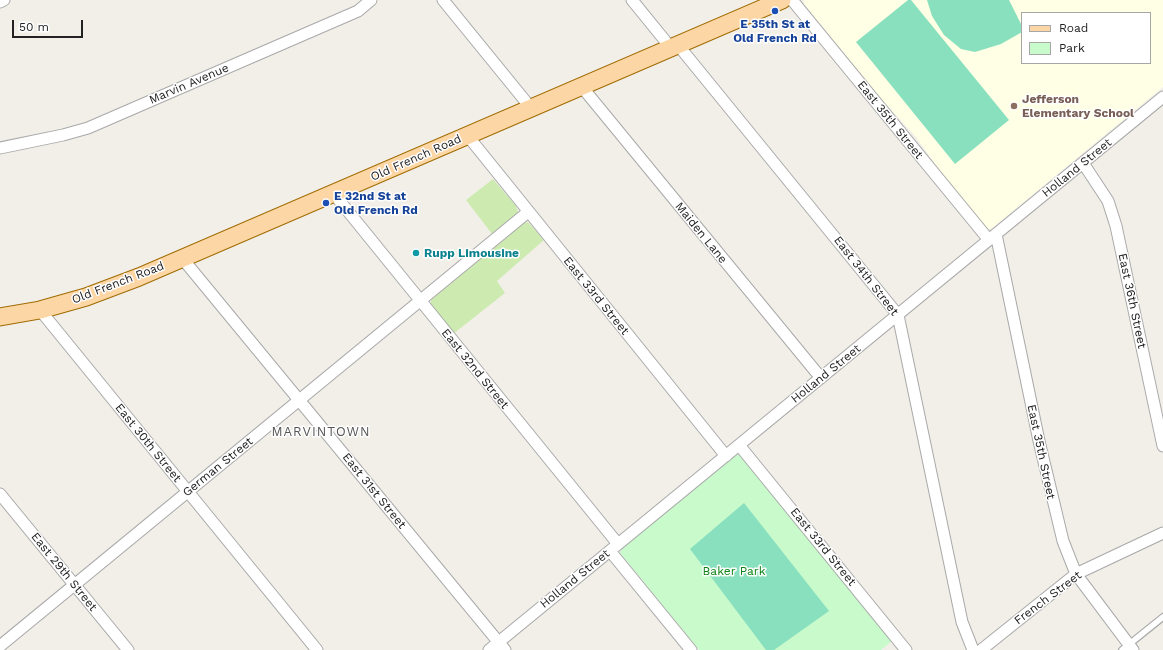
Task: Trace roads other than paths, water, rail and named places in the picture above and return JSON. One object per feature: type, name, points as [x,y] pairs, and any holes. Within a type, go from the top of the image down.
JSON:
[{"type":"main road","name":"Old French Road","points":[[0,317],[40,310],[86,297],[139,278],[182,258],[334,194],[782,0]]},
{"type":"street","points":[[0,2],[4,0]]},
{"type":"street","name":"Marvin Avenue","points":[[0,148],[63,135],[88,128],[347,16],[358,11],[371,0]]},
{"type":"street","points":[[443,0],[532,108]]},
{"type":"street","name":"East 34th Street","points":[[632,0],[674,46],[898,315],[962,622],[973,650]]},
{"type":"street","name":"East 35th Street","points":[[792,0],[992,237],[1056,518],[1076,574],[1128,648]]},
{"type":"street","name":"Maiden Lane","points":[[582,87],[821,378]]},
{"type":"street","name":"Holland Street","points":[[489,650],[502,646],[614,548],[1163,97]]},
{"type":"street","name":"East 33rd Street","points":[[466,136],[726,456]]},
{"type":"street","name":"East 36th Street","points":[[1083,163],[1108,201],[1116,226],[1163,446]]},
{"type":"street","name":"East 32nd Street","points":[[334,194],[614,548],[691,650]]},
{"type":"street","name":"German Street","points":[[0,646],[528,212]]},
{"type":"street","name":"East 31st Street","points":[[182,258],[502,646]]},
{"type":"street","name":"East 30th Street","points":[[40,310],[317,650]]},
{"type":"street","name":"East 33rd Street","points":[[739,445],[906,650]]},
{"type":"street","name":"East 29th Street","points":[[0,494],[128,650]]},
{"type":"street","name":"French Street","points":[[982,650],[1076,574],[1163,532]]},
{"type":"lane","points":[[1128,648],[1163,616]]},
{"type":"place","name":"E 35th St at Old French Rd","points":[[775,11]]},
{"type":"place","name":"Jefferson Elementary School","points":[[1014,106]]},
{"type":"place","name":"E 32nd St at Old French Rd","points":[[326,203]]},
{"type":"place","name":"Rupp Limousine","points":[[416,253]]},
{"type":"district","name":"MARVINTOWN","points":[[321,432]]},
{"type":"park label","name":"Baker Park","points":[[734,571]]}]
